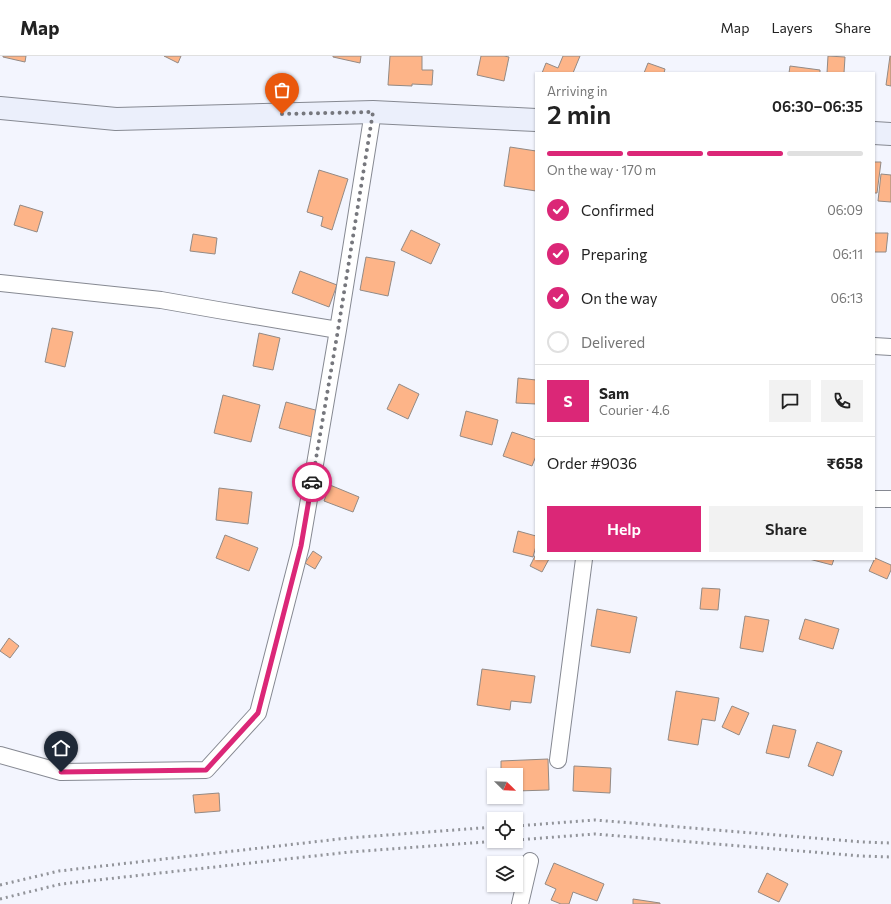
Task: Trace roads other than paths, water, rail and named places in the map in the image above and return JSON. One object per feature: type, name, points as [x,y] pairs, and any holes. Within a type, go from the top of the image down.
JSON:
[{"type":"street","points":[[0,108],[116,118],[373,112],[535,120]]},
{"type":"street","points":[[0,755],[61,772],[206,770],[258,713],[301,546],[373,112]]},
{"type":"street","points":[[875,133],[891,134]]},
{"type":"street","points":[[0,283],[161,300],[338,330]]},
{"type":"street","points":[[875,346],[891,346]]},
{"type":"street","points":[[875,498],[891,499]]},
{"type":"street","points":[[558,760],[584,560]]},
{"type":"street","points":[[520,904],[530,861]]},
{"type":"railway","points":[[523,825],[595,820],[862,842],[891,843]]},
{"type":"railway","points":[[0,885],[59,871],[348,838],[487,828]]},
{"type":"railway","points":[[523,839],[595,834],[861,856],[891,857]]},
{"type":"railway","points":[[0,899],[61,884],[350,852],[487,842]]}]
